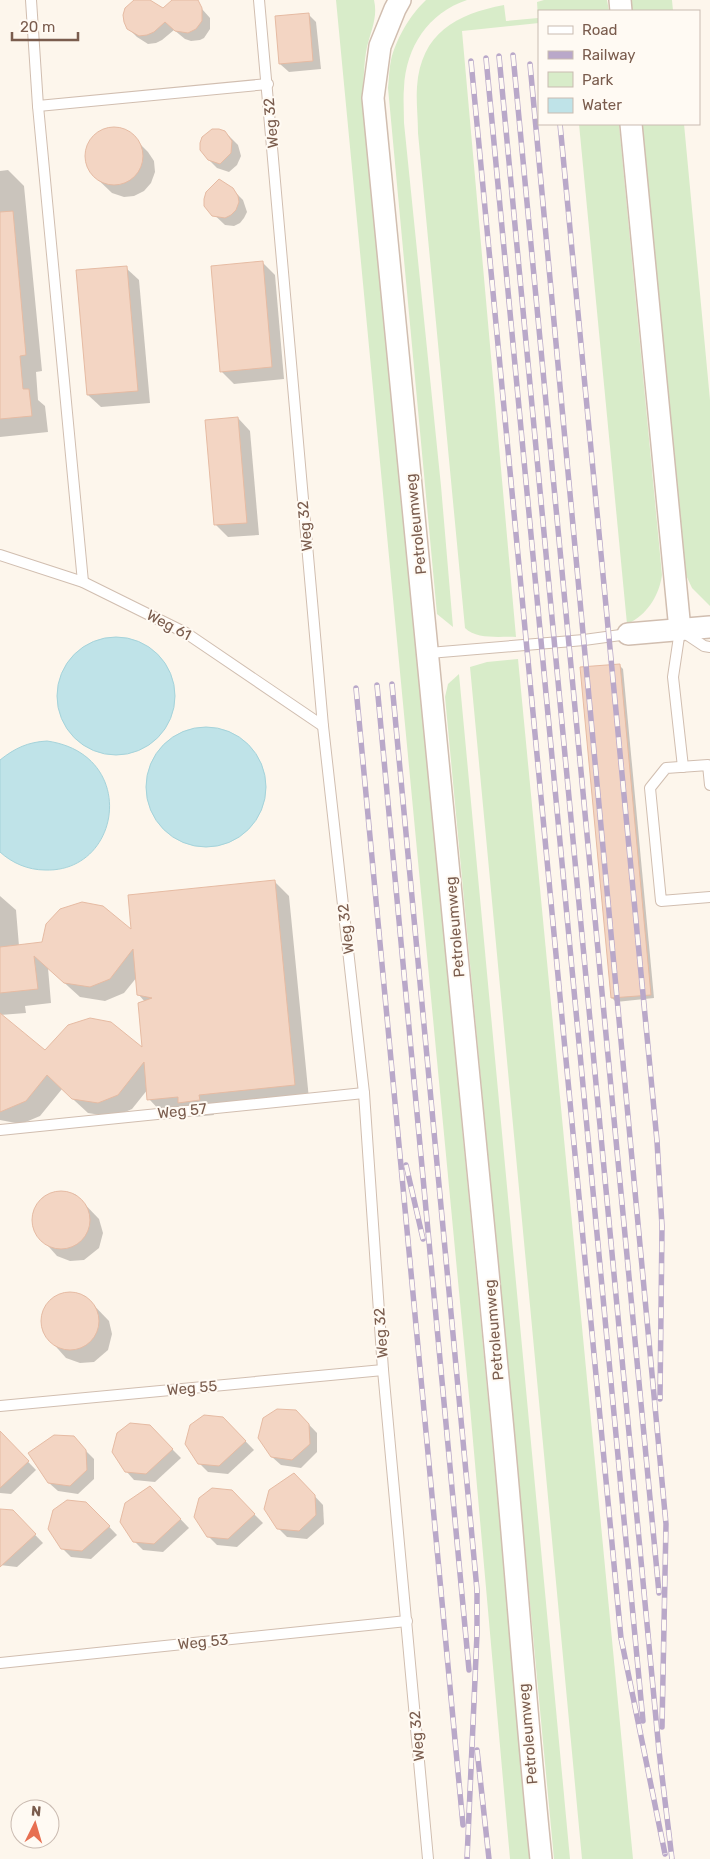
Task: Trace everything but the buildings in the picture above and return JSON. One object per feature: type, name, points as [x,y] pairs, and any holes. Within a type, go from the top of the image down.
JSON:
[{"type":"street","name":"Petroleumweg","points":[[400,0],[380,46],[373,98],[429,653],[507,1473],[528,1743],[541,1859]]},
{"type":"street","points":[[632,125],[680,630]]},
{"type":"street","points":[[628,634],[710,627]]},
{"type":"lane","points":[[31,0],[38,106],[84,582]]},
{"type":"lane","name":"Weg 32","points":[[259,0],[268,84],[323,726],[364,1093],[383,1370],[428,1859]]},
{"type":"lane","points":[[38,106],[268,84]]},
{"type":"lane","name":"Weg 61","points":[[0,555],[84,582],[186,633],[323,726]]},
{"type":"lane","points":[[682,767],[673,677],[680,630],[704,646],[710,647]]},
{"type":"lane","points":[[429,653],[584,640],[628,634]]},
{"type":"lane","points":[[710,785],[708,765],[666,768],[650,788],[660,901],[710,897]]},
{"type":"lane","name":"Weg 57","points":[[0,1130],[364,1093]]},
{"type":"lane","name":"Weg 55","points":[[0,1406],[383,1370]]},
{"type":"lane","name":"Weg 53","points":[[0,1663],[407,1621]]},
{"type":"green space","points":[[336,0],[374,0],[375,6],[374,24],[366,52],[363,91],[532,1859],[510,1859],[470,1407]]},
{"type":"green space","points":[[426,0],[467,0],[441,13],[422,34],[409,59],[404,96],[404,123],[441,486],[453,627],[437,614],[388,88],[390,63],[396,44],[409,20]]},
{"type":"green space","points":[[544,0],[607,0],[609,10],[538,10],[538,18],[537,2]]},
{"type":"green space","points":[[631,0],[672,0],[673,10],[632,10]]},
{"type":"green space","points":[[504,5],[506,21],[538,18],[538,23],[462,31],[516,637],[489,637],[470,632],[465,628],[418,133],[417,87],[420,68],[426,53],[444,29],[471,14]]},
{"type":"green space","points":[[579,125],[619,125],[662,575],[658,590],[651,604],[640,616],[627,624]]},
{"type":"green space","points":[[642,125],[684,125],[710,400],[710,606],[692,588],[685,573]]},
{"type":"green space","points":[[518,659],[633,1859],[582,1859],[470,667],[487,662]]},
{"type":"green space","points":[[459,674],[570,1859],[554,1859],[445,697],[448,684]]},
{"type":"water","points":[[116,637],[138,642],[158,654],[170,674],[175,696],[170,718],[158,738],[138,750],[116,755],[94,750],[74,738],[62,718],[57,696],[62,674],[74,654],[94,642]]},
{"type":"water","points":[[206,727],[218,728],[229,732],[239,737],[248,745],[256,754],[261,764],[265,775],[265,799],[261,810],[256,820],[248,829],[239,837],[229,842],[218,846],[206,847],[194,846],[183,842],[173,837],[164,829],[156,820],[151,810],[147,799],[146,787],[147,775],[151,764],[156,754],[164,745],[173,737],[183,732],[194,728]]},
{"type":"water","points":[[47,741],[76,750],[96,767],[107,788],[109,812],[104,834],[91,853],[71,866],[45,870],[32,869],[21,865],[0,852],[0,760],[22,746]]},
{"type":"railway","points":[[513,55],[659,1593]]},
{"type":"railway","points":[[499,56],[659,1751],[672,1859]]},
{"type":"railway","points":[[486,58],[643,1721]]},
{"type":"railway","points":[[471,61],[621,1638],[665,1854]]},
{"type":"railway","points":[[530,64],[666,1524],[662,1727]]},
{"type":"railway","points":[[560,125],[657,1141],[662,1226],[660,1399]]},
{"type":"railway","points":[[392,684],[477,1590],[477,1634],[467,1859]]},
{"type":"railway","points":[[377,685],[469,1670]]},
{"type":"railway","points":[[356,688],[463,1825]]},
{"type":"railway","points":[[406,1165],[423,1239]]},
{"type":"railway","points":[[477,1750],[489,1859]]}]
